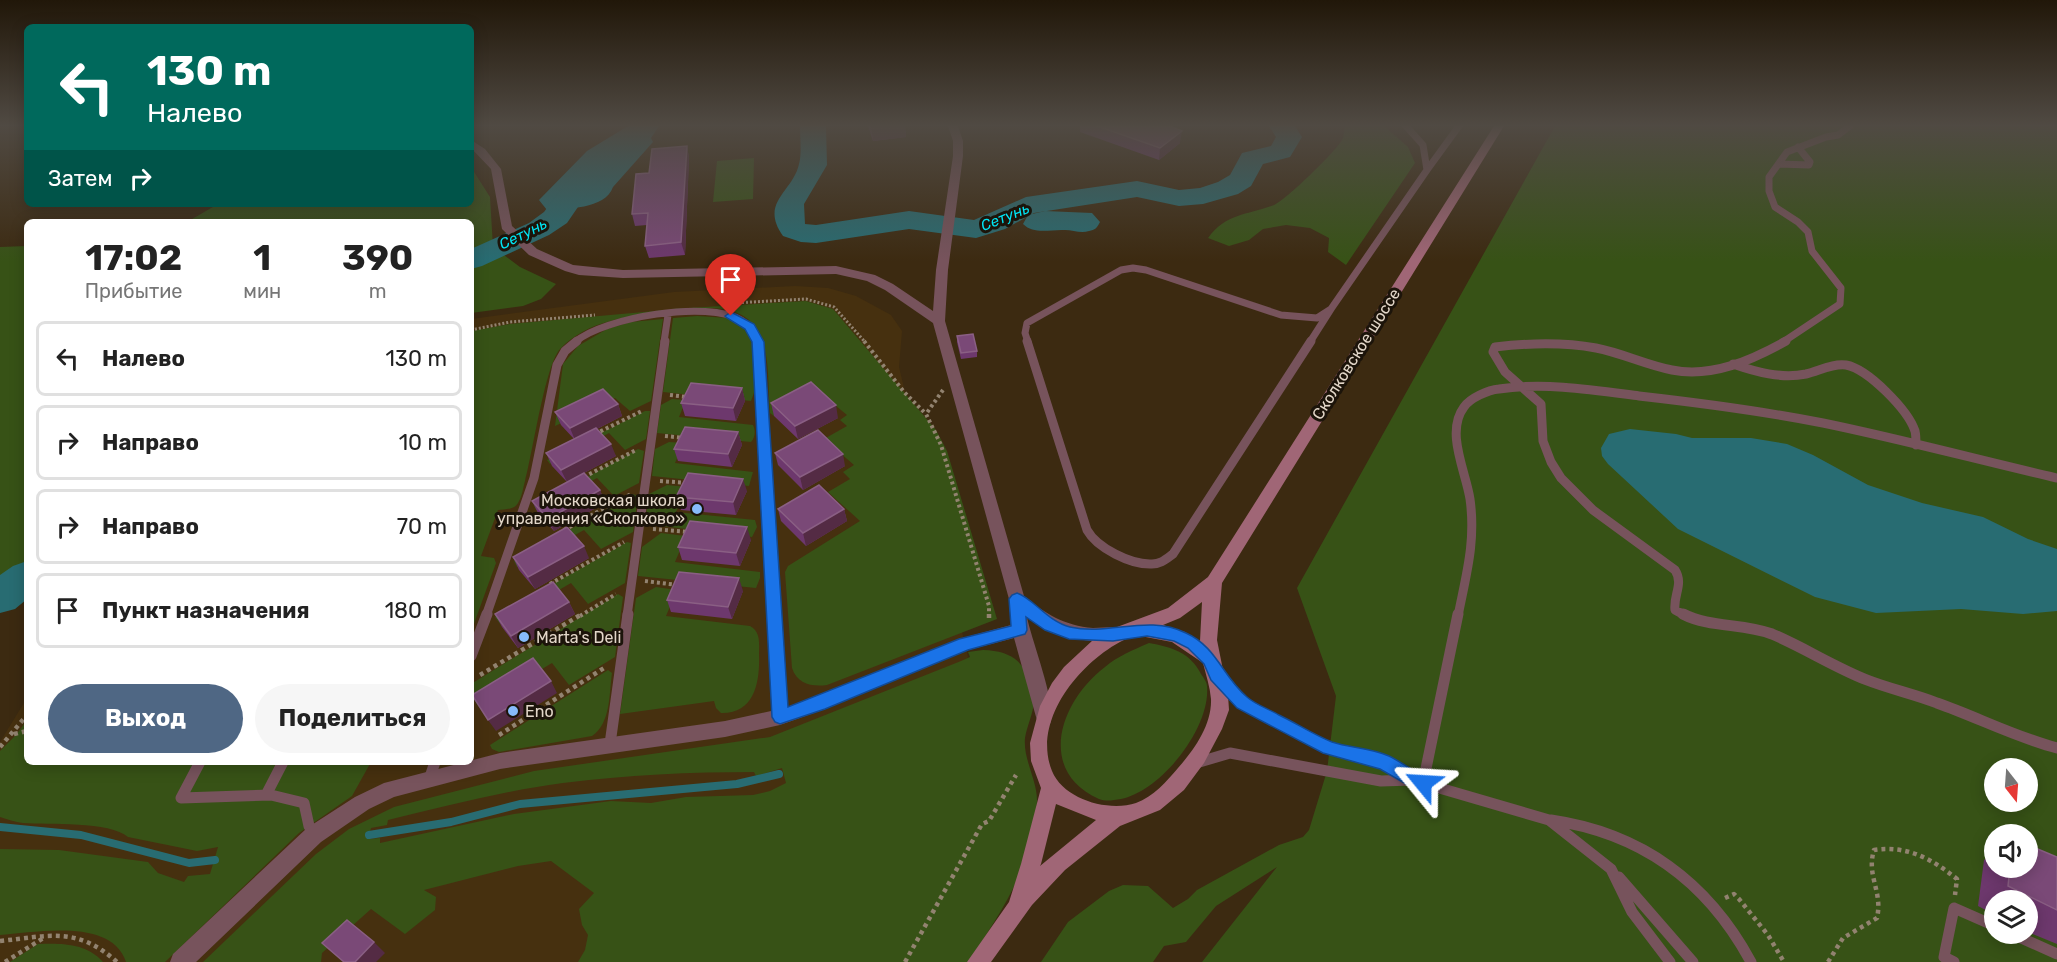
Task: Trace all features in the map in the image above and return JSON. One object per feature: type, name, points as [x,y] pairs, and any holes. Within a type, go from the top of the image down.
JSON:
[{"type":"street","points":[[496,171],[506,227],[533,252],[579,271],[601,273],[836,270],[871,278],[889,287],[939,321]]},
{"type":"street","points":[[956,171],[946,243],[939,321],[1017,599],[1019,630],[1039,684],[1044,718]]},
{"type":"street","name":"Сколковское шоссе","points":[[1214,582],[1471,171]]},
{"type":"street","points":[[1120,816],[1085,810],[1065,800],[1051,788],[1042,770],[1039,753],[1044,718],[1052,699],[1083,659],[1101,644],[1182,608],[1214,582]]},
{"type":"street","points":[[978,962],[1016,906],[1058,864],[1120,816],[1142,810],[1157,801],[1196,763],[1219,716],[1220,698],[1209,624],[1214,582]]},
{"type":"street","points":[[1017,599],[1051,625],[1069,633],[1166,631],[1194,644],[1214,668]]},
{"type":"street","points":[[474,764],[725,729],[780,717],[819,704],[965,644],[1019,630]]},
{"type":"street","points":[[181,962],[314,835],[362,803],[433,770],[470,765]]},
{"type":"street","points":[[1016,906],[1031,864],[1051,788]]},
{"type":"lane","points":[[1331,309],[1317,318],[1281,315],[1146,270],[1133,268],[1121,270],[1027,323],[1025,333],[1087,530],[1092,537],[1140,564],[1154,566],[1165,563],[1328,318],[1331,309],[1426,171]]},
{"type":"lane","points":[[1774,171],[1769,177],[1772,205],[1783,215],[1799,223],[1810,234],[1813,252],[1842,287],[1844,296],[1840,304],[1789,339],[1733,364],[1692,372],[1666,370],[1616,352],[1585,346],[1528,343],[1495,348],[1493,352],[1496,359],[1505,372],[1525,387],[1541,404],[1544,418],[1541,427],[1546,445],[1553,466],[1562,479],[1602,517],[1668,563],[1677,574],[1681,585],[1673,605],[1675,610],[1696,621],[1768,633],[1857,676],[1938,703],[2030,741],[2057,748]]},
{"type":"lane","points":[[474,648],[528,501],[540,458],[560,358],[581,338],[604,326],[631,319],[721,313],[745,322],[756,336],[780,717]]},
{"type":"lane","points":[[610,744],[668,315]]},
{"type":"lane","points":[[1733,364],[1749,370],[1789,376],[1804,375],[1835,365],[1858,368],[1896,404],[1909,420],[1915,431],[1916,444]]},
{"type":"lane","points":[[1418,782],[1473,543],[1470,499],[1456,434],[1458,418],[1464,406],[1480,395],[1497,389],[1525,387],[1591,390],[1716,405],[1823,423],[2057,478]]},
{"type":"lane","points":[[1214,668],[1243,704],[1329,748],[1384,762],[1418,782]]},
{"type":"lane","points":[[1196,763],[1230,753],[1381,781],[1418,782],[1549,819],[1593,827],[1635,845],[1664,862],[1690,883],[1746,951],[1751,962]]},
{"type":"lane","points":[[199,765],[181,798],[266,795],[304,803],[309,826],[314,835]]},
{"type":"lane","points":[[266,795],[281,765]]},
{"type":"lane","points":[[1549,819],[1611,869],[1693,962]]},
{"type":"lane","points":[[1611,869],[1632,912],[1670,962]]},
{"type":"lane","points":[[1954,962],[1944,957],[1954,908],[1984,921]]},
{"type":"lane","points":[[2035,944],[2057,954]]},
{"type":"path","points":[[955,380],[940,392],[926,414],[941,445],[988,606],[989,620]]},
{"type":"path","points":[[593,435],[656,404]]},
{"type":"path","points":[[581,479],[651,442]]},
{"type":"path","points":[[562,531],[645,483],[689,483]]},
{"type":"path","points":[[541,589],[639,530],[688,532]]},
{"type":"path","points":[[480,675],[632,582],[677,585]]},
{"type":"path","points":[[988,606],[996,604]]},
{"type":"path","points":[[499,735],[621,657]]},
{"type":"path","points":[[0,747],[13,735],[24,719]]},
{"type":"path","points":[[13,735],[24,732]]},
{"type":"path","points":[[905,962],[982,824],[989,821],[1016,775]]},
{"type":"path","points":[[1828,962],[1843,938],[1877,918],[1880,901],[1871,879],[1869,863],[1874,850],[1888,846],[1913,851],[1944,868],[1957,879],[1954,908]]},
{"type":"path","points":[[1710,905],[1734,894],[1768,935],[1784,962]]},
{"type":"path","points":[[5,962],[46,936]]},
{"type":"path","points":[[0,941],[46,936],[86,939],[103,947],[117,962]]},
{"type":"shaded area","name":"Московская школа управления «Сколково»","points":[[795,286],[828,288],[856,296],[891,315],[902,331],[899,367],[968,657],[963,665],[944,668],[882,962],[0,962],[0,742],[24,703],[24,765],[474,765],[474,319],[674,292]]},
{"type":"green space","points":[[716,171],[754,171],[753,199],[713,202]]},
{"type":"green space","points":[[1314,171],[1410,171],[1346,265],[1328,252],[1329,238],[1310,228],[1286,225],[1263,229],[1249,240],[1229,246],[1208,238],[1230,219],[1274,205]]},
{"type":"green space","points":[[1530,171],[2057,171],[2057,962],[1202,962],[1277,867],[1216,906],[1186,942],[1164,946],[1153,962],[1041,962],[1068,922],[1109,891],[1123,885],[1148,886],[1173,908],[1197,890],[1279,845],[1303,837],[1309,830],[1327,771],[1336,696],[1297,588]]},
{"type":"green space","points":[[474,172],[490,197],[493,247],[520,267],[556,284],[541,299],[523,306],[474,313],[474,219],[192,219],[213,207],[474,207]]},
{"type":"green space","points":[[24,246],[24,579],[0,597],[0,247]]},
{"type":"green space","points":[[806,301],[833,309],[936,430],[947,451],[997,619],[821,686],[801,681],[792,668],[785,572],[788,566],[860,521],[828,492],[850,479],[843,472],[854,465],[824,439],[847,426],[840,420],[847,415],[819,392],[774,416],[770,413],[764,344],[758,330],[748,319],[733,311],[713,308],[670,312],[671,309]]},
{"type":"green space","points":[[666,310],[666,312],[638,315],[596,326],[571,339],[560,349],[544,391],[520,498],[514,507],[498,510],[481,556],[494,558],[496,563],[474,624],[474,330],[510,324]]},
{"type":"green space","points":[[697,316],[728,318],[749,332],[752,343],[755,390],[751,401],[663,392],[673,318]]},
{"type":"green space","points":[[663,319],[651,401],[630,411],[615,398],[555,426],[563,364],[578,346],[607,329],[631,322]]},
{"type":"green space","points":[[672,399],[686,400],[679,417],[753,425],[755,432],[753,439],[751,442],[657,433],[661,405]]},
{"type":"green space","points":[[645,411],[650,411],[646,439],[625,450],[609,433],[550,464],[547,460]]},
{"type":"green space","points":[[669,442],[684,443],[675,463],[753,472],[749,486],[652,476],[655,449]]},
{"type":"green space","points":[[638,449],[644,451],[639,483],[614,496],[597,478],[537,511],[534,506]]},
{"type":"green space","points":[[667,485],[687,487],[676,512],[755,520],[757,527],[752,537],[645,524],[649,494]]},
{"type":"green space","points":[[633,494],[638,496],[633,532],[601,549],[584,530],[517,567],[514,561]]},
{"type":"green space","points":[[661,533],[686,536],[675,562],[760,572],[756,588],[638,576],[642,547]]},
{"type":"green space","points":[[627,542],[631,543],[625,583],[588,604],[571,583],[500,624],[495,617]]},
{"type":"green space","points":[[656,587],[677,590],[666,616],[754,628],[759,642],[758,675],[753,694],[741,708],[721,713],[714,701],[620,714],[636,598]]},
{"type":"green space","points":[[618,594],[623,597],[615,657],[569,685],[552,663],[479,707],[474,700],[474,682]]},
{"type":"green space","points":[[1149,643],[1179,652],[1197,667],[1207,686],[1206,703],[1201,720],[1180,755],[1152,784],[1136,794],[1121,799],[1107,801],[1099,799],[1079,787],[1067,771],[1061,754],[1062,735],[1067,716],[1076,698],[1089,681],[1120,656]]},
{"type":"green space","points":[[983,650],[1000,652],[1014,658],[1027,675],[1034,702],[1025,746],[1037,800],[1031,844],[1024,865],[1004,906],[968,962],[578,962],[585,950],[588,935],[582,925],[579,909],[594,893],[551,861],[518,866],[424,890],[436,897],[435,910],[405,934],[371,909],[322,953],[321,962],[203,962],[316,854],[349,829],[394,807],[534,771],[770,737],[961,661],[970,657],[968,652]],"holes":[[[782,768],[786,783],[770,791],[753,795],[686,797],[651,803],[611,801],[514,814],[380,843],[380,838],[368,839],[371,828],[387,825],[388,820],[453,804],[563,783],[682,773],[754,772],[756,776]]]},
{"type":"green space","points":[[608,670],[612,673],[608,708],[603,724],[592,736],[499,752],[492,749],[490,745]]},
{"type":"green space","points":[[24,724],[24,765],[369,765],[352,796],[299,833],[165,962],[126,962],[118,948],[105,939],[89,933],[51,931],[0,935],[0,849],[59,850],[148,862],[158,873],[184,882],[188,876],[210,874],[218,847],[197,851],[128,837],[108,828],[23,823],[0,817],[0,751]]},
{"type":"green space","points":[[38,944],[64,944],[81,948],[97,956],[103,962],[10,962]]},
{"type":"water","points":[[568,171],[627,171],[609,195],[594,204],[547,210],[539,200]]},
{"type":"water","points":[[1045,211],[1092,213],[1100,222],[1091,231],[1083,232],[1037,230],[1023,224],[1028,215]]},
{"type":"water","points":[[1630,429],[1692,438],[1751,438],[1787,444],[1813,455],[1868,485],[1922,503],[1983,517],[2028,539],[2057,549],[2057,611],[2023,614],[1961,609],[1876,613],[1815,597],[1678,529],[1602,456],[1601,448],[1609,434]]},
{"type":"building","points":[[649,171],[685,171],[681,242],[645,246],[648,213],[632,214],[636,174],[649,173]]},
{"type":"building","points":[[973,334],[977,351],[961,353],[957,336]]},
{"type":"building","points":[[811,382],[836,405],[795,426],[771,403]]},
{"type":"building","points":[[691,383],[742,388],[733,408],[681,403]]},
{"type":"building","points":[[603,389],[618,404],[570,428],[555,412]]},
{"type":"building","points":[[685,427],[738,432],[728,454],[674,449]]},
{"type":"building","points":[[596,428],[611,444],[561,470],[546,453]]},
{"type":"building","points":[[818,430],[843,454],[800,477],[775,453]]},
{"type":"building","points":[[584,473],[600,490],[548,519],[532,501]]},
{"type":"building","points":[[688,473],[743,479],[733,502],[676,497]]},
{"type":"building","points":[[819,485],[844,509],[803,533],[778,509]]},
{"type":"building","points":[[690,521],[747,527],[736,553],[678,547]]},
{"type":"building","points":[[567,527],[584,546],[528,577],[513,557]]},
{"type":"building","points":[[679,572],[739,578],[728,607],[667,600]]},
{"type":"building","points":[[553,582],[569,602],[511,636],[495,614]]},
{"type":"building","points":[[533,658],[551,681],[488,720],[474,698],[474,694]]},
{"type":"building","points":[[2038,849],[2057,857],[2057,910],[2038,901],[2038,890],[2016,890],[2008,886],[2009,878],[2038,878]]},
{"type":"building","points":[[347,920],[374,942],[355,962],[344,962],[322,943]]},
{"type":"waterway","name":"Сетунь","points":[[474,259],[539,229],[557,217],[560,209],[581,182],[594,171]]},
{"type":"waterway","name":"Сетунь","points":[[810,171],[790,204],[789,222],[793,230],[816,234],[909,220],[976,229],[995,223],[1026,206],[1137,189],[1179,198],[1203,196],[1228,188],[1241,180],[1246,171]]},
{"type":"waterway","name":"Сетунь","points":[[0,597],[24,579]]},
{"type":"waterway","points":[[369,835],[451,822],[520,804],[737,784],[779,774]]},
{"type":"waterway","points":[[0,827],[81,835],[189,863],[215,860]]},
{"type":"place","name":"Московская школа управления «Сколково»","points":[[697,509]]},
{"type":"place","name":"Marta's Deli","points":[[524,637]]},
{"type":"place","name":"Eno","points":[[513,711]]},
{"type":"route","points":[[731,316],[745,322],[753,331],[758,342],[780,717],[819,704],[965,644],[1019,630],[1017,599],[1051,625],[1069,633],[1120,634],[1134,630],[1147,630],[1166,631],[1179,636],[1194,644],[1211,660],[1217,675],[1243,704],[1329,748],[1384,762],[1413,780],[1423,783]]}]
